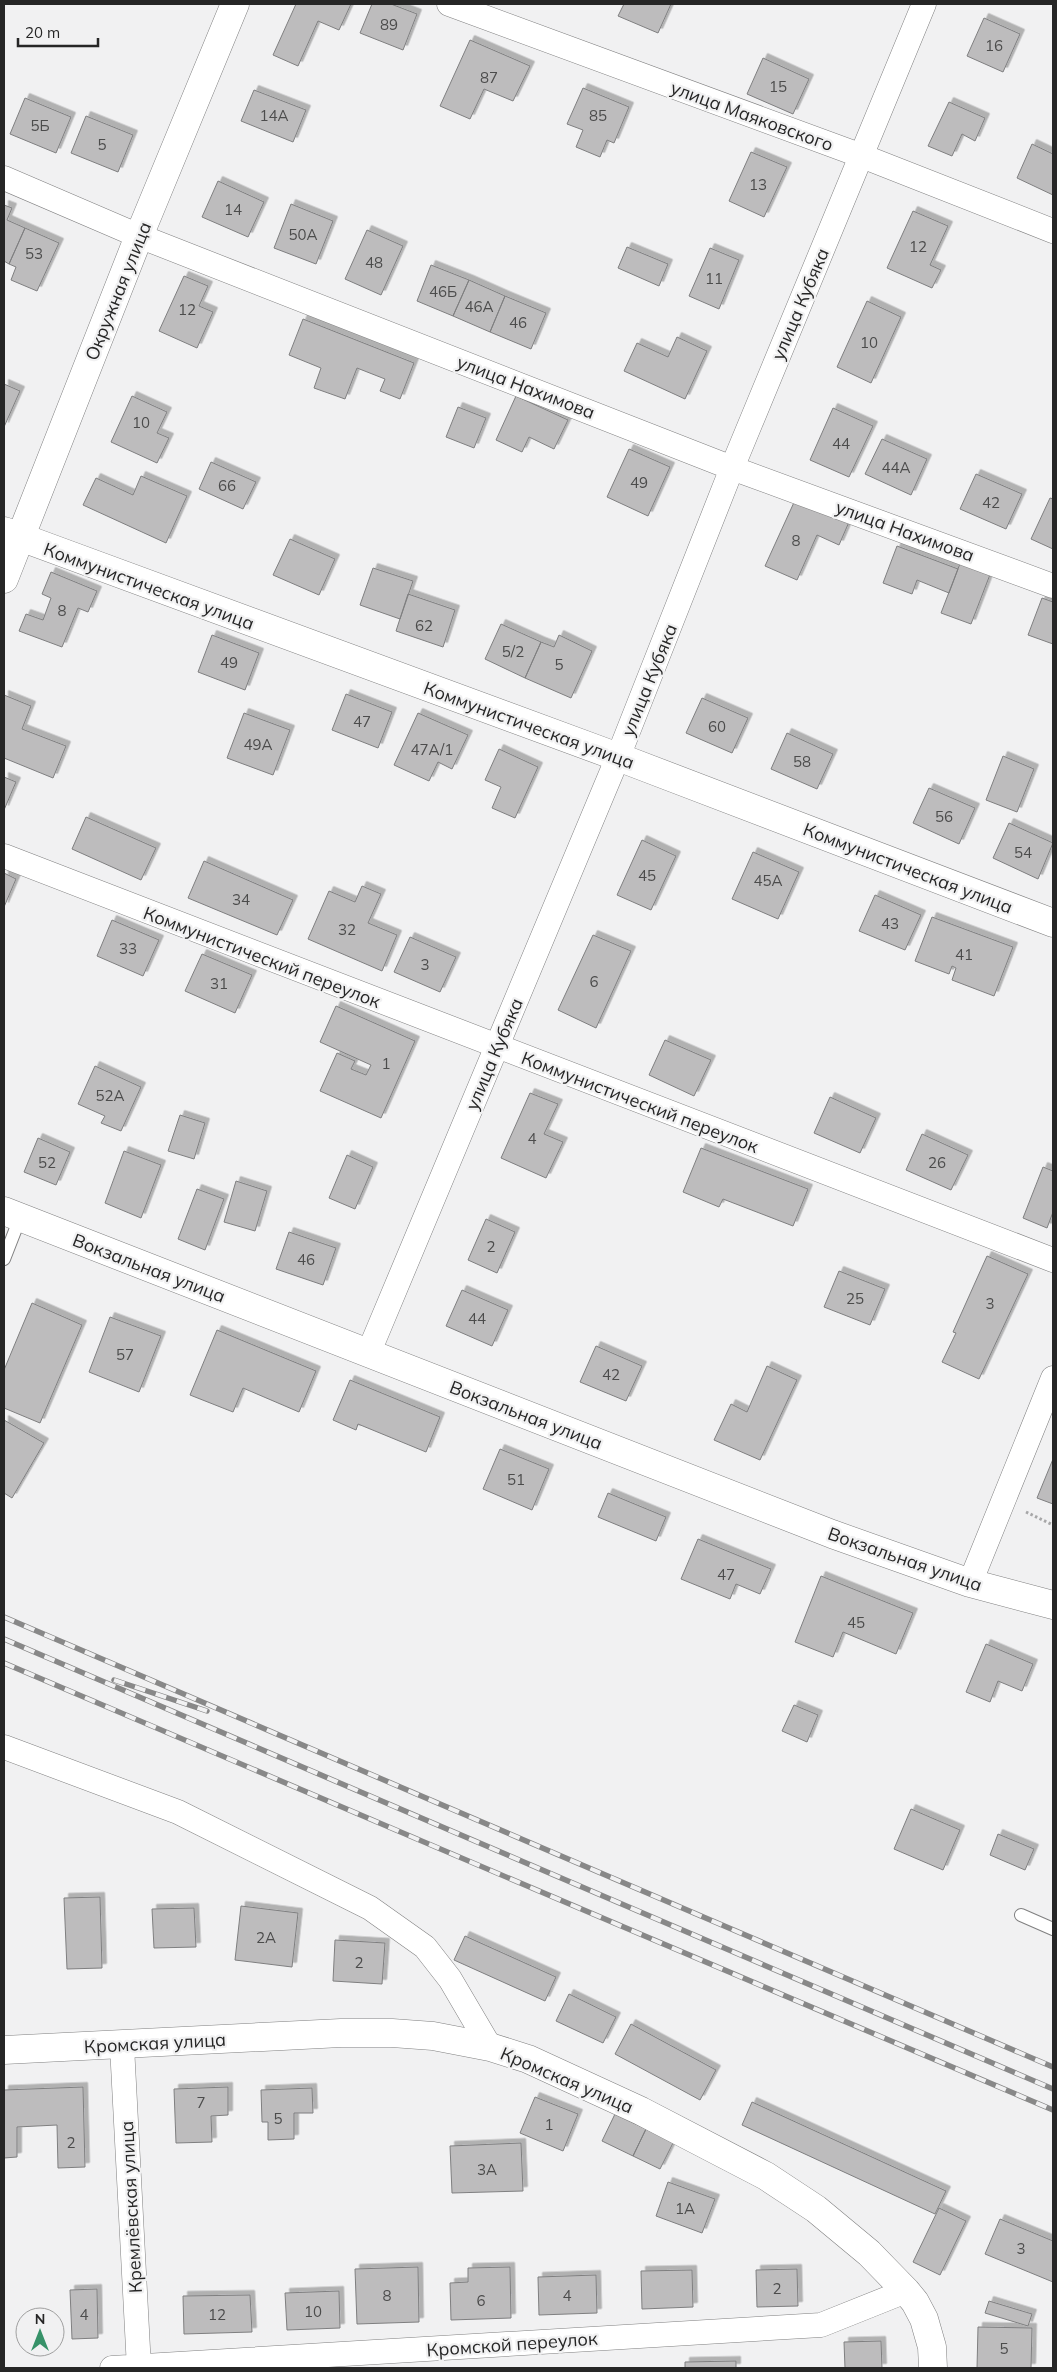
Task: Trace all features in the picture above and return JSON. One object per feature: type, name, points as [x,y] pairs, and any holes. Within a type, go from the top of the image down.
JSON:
[{"type":"street","name":"Окружная улица","points":[[4,579],[12,535],[235,4]]},
{"type":"street","name":"улица Маяковского","points":[[449,4],[862,156],[1053,231]]},
{"type":"street","name":"улица Кубяка","points":[[368,1354],[618,758],[732,468],[924,4]]},
{"type":"street","name":"улица Нахимова","points":[[4,178],[139,236],[732,468],[1053,586]]},
{"type":"street","name":"Коммунистическая улица","points":[[12,535],[618,758],[1053,923]]},
{"type":"street","name":"Коммунистический переулок","points":[[4,856],[497,1048],[1053,1260]]},
{"type":"street","name":"Вокзальная улица","points":[[12,1214],[832,1534],[970,1583],[1053,1605]]},
{"type":"street","points":[[970,1583],[1053,1378]]},
{"type":"street","points":[[4,1747],[178,1812],[370,1908],[425,1947],[450,1979],[490,2047]]},
{"type":"street","name":"Кромская улица","points":[[4,2050],[122,2046],[341,2033],[392,2033],[433,2036],[490,2047],[528,2059],[605,2094],[766,2176],[816,2209],[861,2246],[915,2302],[928,2333],[933,2368]]},
{"type":"street","name":"Кремлёвская улица","points":[[122,2046],[139,2368]]},
{"type":"street","name":"Кромской переулок","points":[[112,2368],[139,2368],[822,2325],[906,2291]]},
{"type":"lane","points":[[4,1259],[12,1214]]},
{"type":"lane","points":[[1021,1915],[1053,1929]]},
{"type":"path","points":[[1024,1511],[1053,1525]]},
{"type":"building","points":[[296,4],[351,4],[339,30],[318,21],[298,66],[273,55]]},
{"type":"building","points":[[372,4],[391,4],[417,14],[403,50],[360,33]]},
{"type":"building","points":[[624,4],[671,4],[658,33],[618,16]]},
{"type":"building","points":[[984,18],[1020,34],[1003,72],[967,56]]},
{"type":"building","points":[[470,40],[530,66],[513,101],[484,89],[470,119],[440,106]]},
{"type":"building","points":[[763,58],[809,79],[793,114],[747,94]]},
{"type":"building","points":[[583,88],[629,107],[614,143],[607,140],[600,157],[576,147],[583,130],[567,124]]},
{"type":"building","points":[[254,90],[306,110],[293,142],[241,121]]},
{"type":"building","points":[[25,98],[71,117],[56,153],[10,134]]},
{"type":"building","points":[[949,102],[985,118],[975,141],[962,134],[952,156],[928,146]]},
{"type":"building","points":[[86,116],[133,135],[118,172],[71,153]]},
{"type":"building","points":[[1032,144],[1053,154],[1053,195],[1017,178]]},
{"type":"building","points":[[751,152],[787,167],[764,217],[729,201]]},
{"type":"building","points":[[218,181],[264,202],[248,237],[202,217]]},
{"type":"building","points":[[291,204],[333,221],[316,264],[274,248]]},
{"type":"building","points":[[4,205],[12,208],[7,220],[25,228],[9,264],[4,261]]},
{"type":"building","points":[[913,211],[948,226],[930,265],[941,270],[932,288],[887,268]]},
{"type":"building","points":[[25,228],[59,243],[37,291],[11,280],[16,267],[9,264]]},
{"type":"building","points":[[367,230],[403,246],[381,295],[345,279]]},
{"type":"building","points":[[627,247],[668,264],[659,286],[618,268]]},
{"type":"building","points":[[710,248],[739,260],[719,309],[689,296]]},
{"type":"building","points":[[431,265],[469,280],[453,316],[417,301]]},
{"type":"building","points":[[184,276],[208,286],[199,306],[213,312],[197,348],[159,331]]},
{"type":"building","points":[[469,280],[505,296],[490,332],[453,316]]},
{"type":"building","points":[[505,296],[546,313],[531,349],[490,332]]},
{"type":"building","points":[[867,301],[901,317],[871,383],[837,367]]},
{"type":"building","points":[[303,319],[414,363],[400,399],[380,391],[385,379],[357,368],[345,399],[314,388],[321,368],[289,355]]},
{"type":"building","points":[[677,337],[707,351],[685,399],[624,371],[637,343],[668,357]]},
{"type":"building","points":[[4,384],[20,391],[4,427]]},
{"type":"building","points":[[132,396],[167,412],[157,433],[169,438],[157,463],[111,442]]},
{"type":"building","points":[[516,396],[568,420],[554,449],[529,437],[522,452],[496,440]]},
{"type":"building","points":[[458,407],[486,418],[474,448],[446,437]]},
{"type":"building","points":[[833,408],[873,426],[849,477],[810,460]]},
{"type":"building","points":[[882,439],[927,459],[911,495],[865,474]]},
{"type":"building","points":[[629,449],[670,467],[648,516],[607,497]]},
{"type":"building","points":[[211,462],[256,482],[243,509],[199,489]]},
{"type":"building","points":[[976,474],[1022,494],[1006,529],[960,509]]},
{"type":"building","points":[[141,476],[187,496],[166,543],[83,505],[96,478],[133,495]]},
{"type":"building","points":[[796,498],[849,522],[839,545],[817,535],[797,580],[765,566]]},
{"type":"building","points":[[1050,498],[1053,499],[1053,549],[1031,539]]},
{"type":"building","points":[[290,539],[335,559],[319,595],[273,575]]},
{"type":"building","points":[[897,546],[958,569],[949,593],[917,580],[912,594],[883,583]]},
{"type":"building","points":[[961,561],[991,572],[971,624],[941,613]]},
{"type":"building","points":[[373,568],[413,581],[400,619],[360,605]]},
{"type":"building","points":[[51,572],[97,591],[88,612],[78,608],[62,647],[19,631],[26,614],[43,620],[51,598],[42,594]]},
{"type":"building","points":[[408,594],[455,610],[443,647],[396,631]]},
{"type":"building","points":[[1042,598],[1053,602],[1053,644],[1028,635]]},
{"type":"building","points":[[501,624],[541,642],[525,678],[485,659]]},
{"type":"building","points":[[212,635],[259,653],[245,690],[198,672]]},
{"type":"building","points":[[559,635],[592,651],[571,698],[525,678],[541,642],[554,647]]},
{"type":"building","points":[[346,694],[392,712],[378,748],[332,730]]},
{"type":"building","points":[[4,695],[31,706],[22,729],[66,746],[53,778],[4,758]]},
{"type":"building","points":[[702,698],[748,718],[732,753],[686,733]]},
{"type":"building","points":[[244,713],[290,730],[273,775],[227,758]]},
{"type":"building","points":[[418,713],[468,735],[452,769],[438,762],[429,781],[394,765]]},
{"type":"building","points":[[787,733],[833,754],[817,789],[771,769]]},
{"type":"building","points":[[499,749],[538,767],[515,818],[492,808],[501,787],[485,780]]},
{"type":"building","points":[[1003,756],[1034,769],[1017,812],[986,800]]},
{"type":"building","points":[[4,777],[16,782],[4,810]]},
{"type":"building","points":[[929,788],[975,808],[959,844],[913,823]]},
{"type":"building","points":[[86,817],[156,848],[141,880],[72,849]]},
{"type":"building","points":[[1009,823],[1053,843],[1038,879],[993,858]]},
{"type":"building","points":[[642,840],[676,856],[651,910],[617,895]]},
{"type":"building","points":[[753,852],[799,872],[778,919],[732,899]]},
{"type":"building","points":[[204,861],[293,900],[277,935],[188,898]]},
{"type":"building","points":[[4,873],[16,879],[4,907]]},
{"type":"building","points":[[362,886],[381,894],[368,923],[397,935],[382,971],[308,939],[329,891],[355,902]]},
{"type":"building","points":[[875,895],[921,915],[905,950],[859,931]]},
{"type":"building","points":[[932,917],[1013,947],[994,996],[952,980],[956,968],[952,966],[949,974],[915,961]]},
{"type":"building","points":[[112,920],[159,940],[143,976],[97,956]]},
{"type":"building","points":[[593,935],[631,951],[596,1028],[558,1010]]},
{"type":"building","points":[[410,937],[456,957],[440,992],[394,972]]},
{"type":"building","points":[[202,954],[252,975],[235,1013],[185,991]]},
{"type":"building","points":[[336,1006],[415,1041],[381,1118],[320,1091],[337,1053],[355,1061],[351,1069],[366,1075],[371,1065],[320,1042]]},
{"type":"building","points":[[665,1040],[711,1060],[694,1096],[649,1075]]},
{"type":"building","points":[[95,1066],[141,1087],[121,1131],[101,1123],[105,1116],[78,1104]]},
{"type":"building","points":[[530,1093],[558,1104],[544,1134],[563,1142],[546,1178],[501,1158]]},
{"type":"building","points":[[830,1097],[876,1118],[860,1153],[814,1133]]},
{"type":"building","points":[[180,1115],[205,1123],[194,1159],[168,1151]]},
{"type":"building","points":[[922,1134],[968,1155],[951,1190],[906,1170]]},
{"type":"building","points":[[38,1138],[70,1152],[56,1185],[24,1172]]},
{"type":"building","points":[[701,1148],[808,1189],[793,1226],[723,1199],[719,1207],[683,1192]]},
{"type":"building","points":[[124,1151],[161,1165],[141,1218],[105,1203]]},
{"type":"building","points":[[347,1155],[373,1167],[355,1209],[329,1198]]},
{"type":"building","points":[[1043,1167],[1053,1171],[1053,1212],[1047,1228],[1023,1218]]},
{"type":"building","points":[[236,1181],[267,1191],[255,1231],[224,1222]]},
{"type":"building","points":[[197,1189],[224,1199],[205,1250],[178,1239]]},
{"type":"building","points":[[486,1219],[515,1232],[497,1273],[468,1260]]},
{"type":"building","points":[[289,1232],[336,1248],[323,1285],[276,1269]]},
{"type":"building","points":[[987,1256],[1028,1274],[979,1379],[942,1362],[956,1333],[953,1332]]},
{"type":"building","points":[[839,1271],[885,1289],[870,1325],[824,1307]]},
{"type":"building","points":[[462,1290],[508,1310],[492,1346],[446,1326]]},
{"type":"building","points":[[32,1303],[82,1325],[40,1423],[4,1408],[4,1370]]},
{"type":"building","points":[[110,1317],[161,1336],[139,1392],[89,1372]]},
{"type":"building","points":[[217,1330],[316,1371],[299,1412],[243,1388],[233,1412],[190,1395]]},
{"type":"building","points":[[596,1346],[642,1366],[626,1401],[580,1382]]},
{"type":"building","points":[[767,1366],[797,1380],[760,1460],[714,1440],[731,1404],[747,1412]]},
{"type":"building","points":[[350,1380],[440,1417],[426,1452],[358,1424],[356,1430],[333,1420]]},
{"type":"building","points":[[4,1420],[44,1443],[12,1498],[4,1493]]},
{"type":"building","points":[[500,1449],[549,1469],[532,1510],[483,1489]]},
{"type":"building","points":[[1053,1459],[1053,1504],[1037,1498]]},
{"type":"building","points":[[608,1493],[666,1517],[656,1541],[598,1517]]},
{"type":"building","points":[[698,1539],[771,1569],[760,1594],[736,1584],[730,1599],[681,1579]]},
{"type":"building","points":[[821,1576],[913,1613],[896,1654],[843,1632],[833,1657],[795,1642]]},
{"type":"building","points":[[986,1644],[1033,1664],[1022,1691],[998,1681],[990,1702],[966,1692]]},
{"type":"building","points":[[794,1705],[818,1715],[807,1742],[782,1731]]},
{"type":"building","points":[[911,1809],[960,1830],[943,1870],[894,1849]]},
{"type":"building","points":[[998,1834],[1034,1849],[1025,1870],[990,1855]]},
{"type":"building","points":[[100,1897],[102,1968],[67,1969],[64,1898]]},
{"type":"building","points":[[241,1906],[298,1913],[292,1967],[235,1960]]},
{"type":"building","points":[[194,1908],[196,1947],[154,1948],[152,1909]]},
{"type":"building","points":[[465,1936],[556,1977],[545,2001],[454,1960]]},
{"type":"building","points":[[335,1940],[385,1943],[382,1984],[333,1981]]},
{"type":"building","points":[[569,1994],[616,2017],[603,2043],[556,2021]]},
{"type":"building","points":[[631,2024],[716,2070],[700,2100],[615,2054]]},
{"type":"building","points":[[83,2087],[85,2167],[58,2168],[57,2125],[17,2127],[17,2157],[4,2158],[4,2090]]},
{"type":"building","points":[[228,2087],[228,2115],[211,2116],[212,2142],[176,2143],[174,2089]]},
{"type":"building","points":[[312,2088],[313,2113],[294,2113],[294,2139],[268,2140],[268,2122],[262,2122],[261,2090]]},
{"type":"building","points":[[535,2097],[578,2114],[563,2151],[520,2133]]},
{"type":"building","points":[[752,2102],[946,2191],[935,2214],[742,2125]]},
{"type":"building","points":[[615,2114],[646,2129],[633,2156],[602,2141]]},
{"type":"building","points":[[646,2129],[673,2143],[660,2169],[633,2156]]},
{"type":"building","points":[[521,2143],[523,2191],[452,2193],[450,2146]]},
{"type":"building","points":[[668,2182],[715,2199],[702,2233],[656,2216]]},
{"type":"building","points":[[939,2208],[966,2221],[940,2275],[913,2262]]},
{"type":"building","points":[[1000,2219],[1053,2241],[1053,2282],[985,2254]]},
{"type":"building","points":[[418,2267],[419,2322],[357,2324],[355,2269]]},
{"type":"building","points":[[510,2267],[511,2318],[451,2320],[450,2283],[468,2282],[468,2268]]},
{"type":"building","points":[[797,2269],[798,2306],[757,2307],[756,2270]]},
{"type":"building","points":[[692,2270],[693,2307],[642,2309],[641,2271]]},
{"type":"building","points":[[596,2275],[597,2313],[539,2315],[538,2277]]},
{"type":"building","points":[[97,2289],[98,2338],[72,2339],[70,2290]]},
{"type":"building","points":[[339,2291],[340,2328],[287,2330],[285,2293]]},
{"type":"building","points":[[250,2295],[252,2332],[184,2334],[183,2296]]},
{"type":"building","points":[[989,2301],[1032,2314],[1028,2326],[985,2313]]},
{"type":"building","points":[[978,2327],[1032,2328],[1031,2368],[977,2368]]},
{"type":"building","points":[[881,2341],[882,2368],[845,2368],[844,2342]]},
{"type":"building","points":[[736,2361],[736,2368],[685,2368],[685,2362]]},
{"type":"railway","points":[[4,1617],[1053,2067]]},
{"type":"railway","points":[[4,1639],[1053,2089]]},
{"type":"railway","points":[[4,1663],[1053,2110]]},
{"type":"railway","points":[[114,1680],[207,1711]]}]
